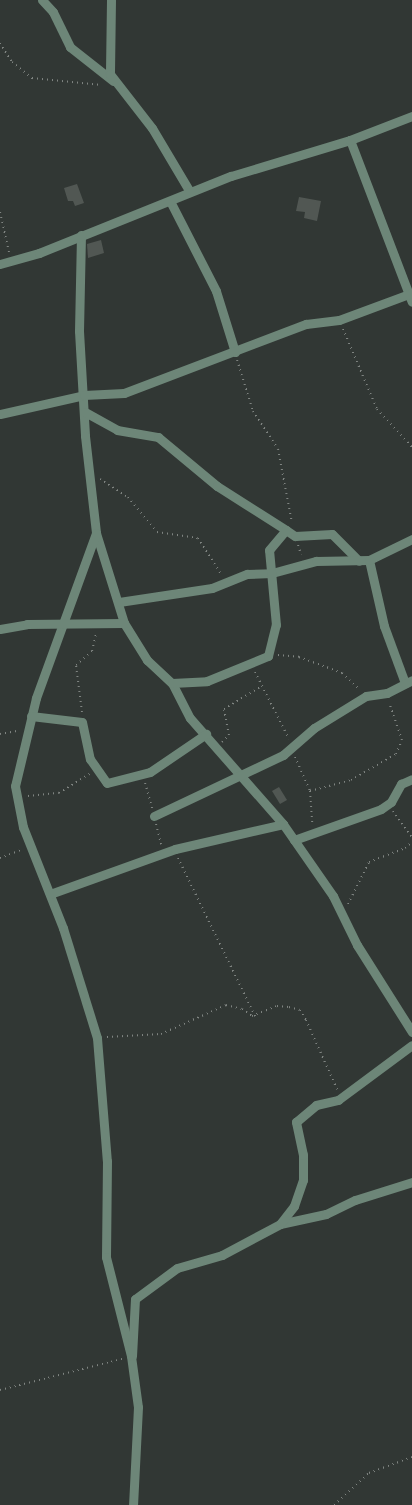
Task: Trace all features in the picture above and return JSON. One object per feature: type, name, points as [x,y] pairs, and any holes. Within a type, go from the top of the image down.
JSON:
[{"type":"street","points":[[42,0],[53,12],[70,47],[115,84],[152,128],[190,192]]},
{"type":"street","points":[[111,0],[109,55],[115,84]]},
{"type":"street","points":[[0,264],[39,253],[190,192],[350,140],[412,116]]},
{"type":"street","points":[[0,414],[84,395],[124,393],[306,324],[339,320],[411,298],[350,140]]},
{"type":"street","points":[[170,201],[216,291],[235,352]]},
{"type":"street","points":[[81,235],[79,340],[96,533],[124,623],[147,660],[172,683],[182,707],[284,824],[342,915],[412,1032]]},
{"type":"street","points":[[84,412],[117,430],[158,436],[222,489],[295,536],[328,532],[359,561]]},
{"type":"street","points":[[172,683],[207,681],[266,658],[276,625],[270,547],[286,530]]},
{"type":"street","points":[[96,533],[61,623],[26,731],[15,776],[16,800],[30,846],[50,894],[97,1038],[107,1161],[106,1257],[132,1356]]},
{"type":"street","points":[[119,602],[212,588],[247,574],[272,573],[304,564],[369,560],[412,539]]},
{"type":"street","points":[[154,816],[244,776],[254,766],[291,749],[314,728],[366,696],[387,693],[409,681],[386,634],[369,560]]},
{"type":"street","points":[[0,629],[61,623],[124,623]]},
{"type":"street","points":[[31,716],[82,722],[84,746],[97,773],[107,783],[150,772],[206,734]]},
{"type":"street","points":[[294,840],[314,836],[388,805],[401,784],[412,779]]},
{"type":"street","points":[[50,894],[175,849],[284,824]]},
{"type":"street","points":[[280,1224],[294,1206],[303,1180],[303,1155],[296,1122],[316,1105],[341,1098],[412,1045]]},
{"type":"street","points":[[133,1505],[139,1425],[132,1356],[135,1299],[177,1268],[222,1254],[280,1224],[326,1214],[355,1200],[412,1182]]},
{"type":"path","points":[[0,43],[12,62],[32,78],[115,84]]},
{"type":"path","points":[[0,212],[11,260]]},
{"type":"path","points":[[339,320],[376,409],[412,447]]},
{"type":"path","points":[[235,352],[253,410],[278,449],[295,536],[304,564]]},
{"type":"path","points":[[90,477],[112,483],[157,532],[198,538],[226,582]]},
{"type":"path","points":[[82,722],[76,665],[92,652],[96,639],[94,624]]},
{"type":"path","points":[[314,836],[310,791],[291,749],[283,723],[260,686],[255,670],[266,658],[299,656],[342,673],[366,696]]},
{"type":"path","points":[[216,747],[229,736],[224,709],[260,686]]},
{"type":"path","points":[[310,791],[359,777],[402,747],[387,693]]},
{"type":"path","points":[[0,734],[26,731]]},
{"type":"path","points":[[16,800],[25,796],[59,793],[97,773]]},
{"type":"path","points":[[388,805],[412,837]]},
{"type":"path","points":[[342,915],[369,862],[405,848],[412,842]]},
{"type":"path","points":[[0,858],[30,846]]},
{"type":"path","points":[[175,849],[255,1016]]},
{"type":"path","points":[[97,1038],[161,1034],[226,1005],[255,1016],[277,1006],[300,1010],[341,1098]]},
{"type":"path","points":[[0,1390],[132,1356]]},
{"type":"path","points":[[334,1505],[369,1473],[412,1457]]},
{"type":"building","points":[[77,184],[84,203],[75,206],[73,201],[68,201],[64,188]]},
{"type":"building","points":[[299,197],[321,201],[317,221],[304,218],[305,212],[296,211]]},
{"type":"building","points":[[101,240],[104,253],[88,258],[87,244]]},
{"type":"building","points":[[279,787],[287,800],[280,804],[272,791]]}]
